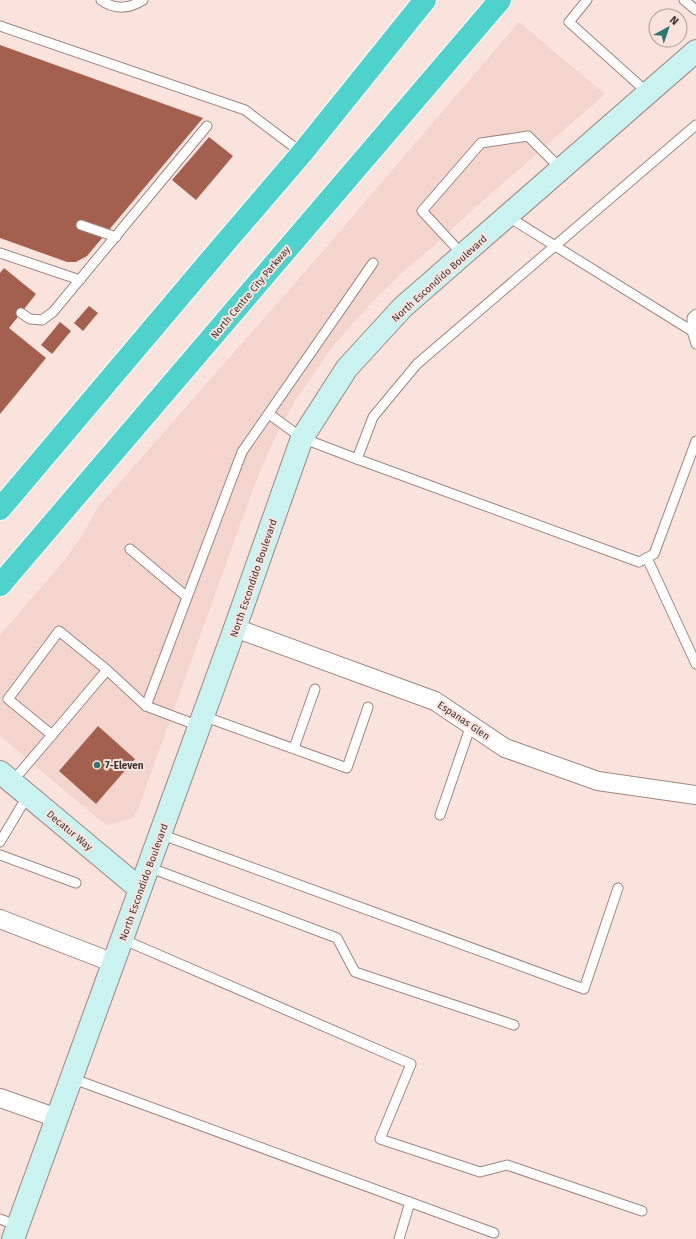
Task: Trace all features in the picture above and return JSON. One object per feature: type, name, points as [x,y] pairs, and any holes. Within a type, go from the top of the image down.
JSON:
[{"type":"highway","points":[[0,509],[302,153],[425,0]]},
{"type":"highway","name":"North Centre City Parkway","points":[[0,585],[500,0]]},
{"type":"street","name":"North Escondido Boulevard","points":[[10,1228],[57,1118],[202,721],[302,438],[347,368],[403,307],[696,51]]},
{"type":"street","name":"Espanas Glen","points":[[235,628],[435,701],[505,748],[598,781],[696,795]]},
{"type":"street","name":"Decatur Way","points":[[13,783],[140,889]]},
{"type":"street","points":[[0,919],[114,963]]},
{"type":"street","points":[[0,1098],[57,1118]]},
{"type":"lane","points":[[101,0],[106,4],[126,8],[143,0]]},
{"type":"lane","points":[[587,0],[569,22],[648,93]]},
{"type":"lane","points":[[684,0],[696,10]]},
{"type":"lane","points":[[0,26],[245,110],[302,153]]},
{"type":"lane","points":[[357,459],[373,417],[418,364],[556,247],[696,125]]},
{"type":"lane","points":[[22,313],[30,319],[42,320],[53,312],[207,126]]},
{"type":"lane","points":[[463,255],[422,211],[481,143],[528,136],[561,169]]},
{"type":"lane","points":[[507,216],[692,331]]},
{"type":"lane","points":[[81,225],[116,237]]},
{"type":"lane","points":[[0,253],[80,280]]},
{"type":"lane","points":[[146,706],[242,452],[373,264]]},
{"type":"lane","points":[[696,314],[692,318],[692,331],[696,344]]},
{"type":"lane","points":[[268,414],[302,438],[639,562],[654,554],[696,441]]},
{"type":"lane","points":[[130,549],[187,597]]},
{"type":"lane","points":[[647,558],[696,664]]},
{"type":"lane","points":[[52,735],[8,699],[59,631],[107,670],[146,706],[294,748],[348,768],[368,707]]},
{"type":"lane","points":[[0,842],[13,783],[107,670]]},
{"type":"lane","points":[[294,748],[315,689]]},
{"type":"lane","points":[[440,815],[471,725]]},
{"type":"lane","points":[[160,834],[584,989],[618,888]]},
{"type":"lane","points":[[0,855],[76,883]]},
{"type":"lane","points":[[148,867],[337,938],[355,972],[514,1025]]},
{"type":"lane","points":[[122,939],[411,1064],[380,1139],[480,1172],[507,1165],[642,1211]]},
{"type":"lane","points":[[71,1078],[494,1233]]},
{"type":"lane","points":[[398,1239],[410,1202]]},
{"type":"shaded area","points":[[519,22],[605,94],[469,213],[434,246],[407,268],[373,301],[333,346],[297,398],[277,433],[254,486],[137,812],[131,819],[107,825],[0,736],[0,635],[62,563],[81,537],[99,506],[324,250]]},
{"type":"building","points":[[0,45],[203,118],[87,256],[76,262],[67,262],[0,238]]},
{"type":"building","points":[[209,137],[233,156],[196,200],[172,180]]},
{"type":"building","points":[[4,268],[36,294],[9,328],[46,358],[0,414],[0,273]]},
{"type":"building","points":[[89,306],[98,313],[83,331],[74,323]]},
{"type":"building","points":[[60,322],[71,331],[52,354],[41,345]]},
{"type":"building","name":"7-Eleven","points":[[98,726],[135,759],[96,804],[59,771]]},
{"type":"place","name":"7-Eleven","points":[[97,765]]}]
